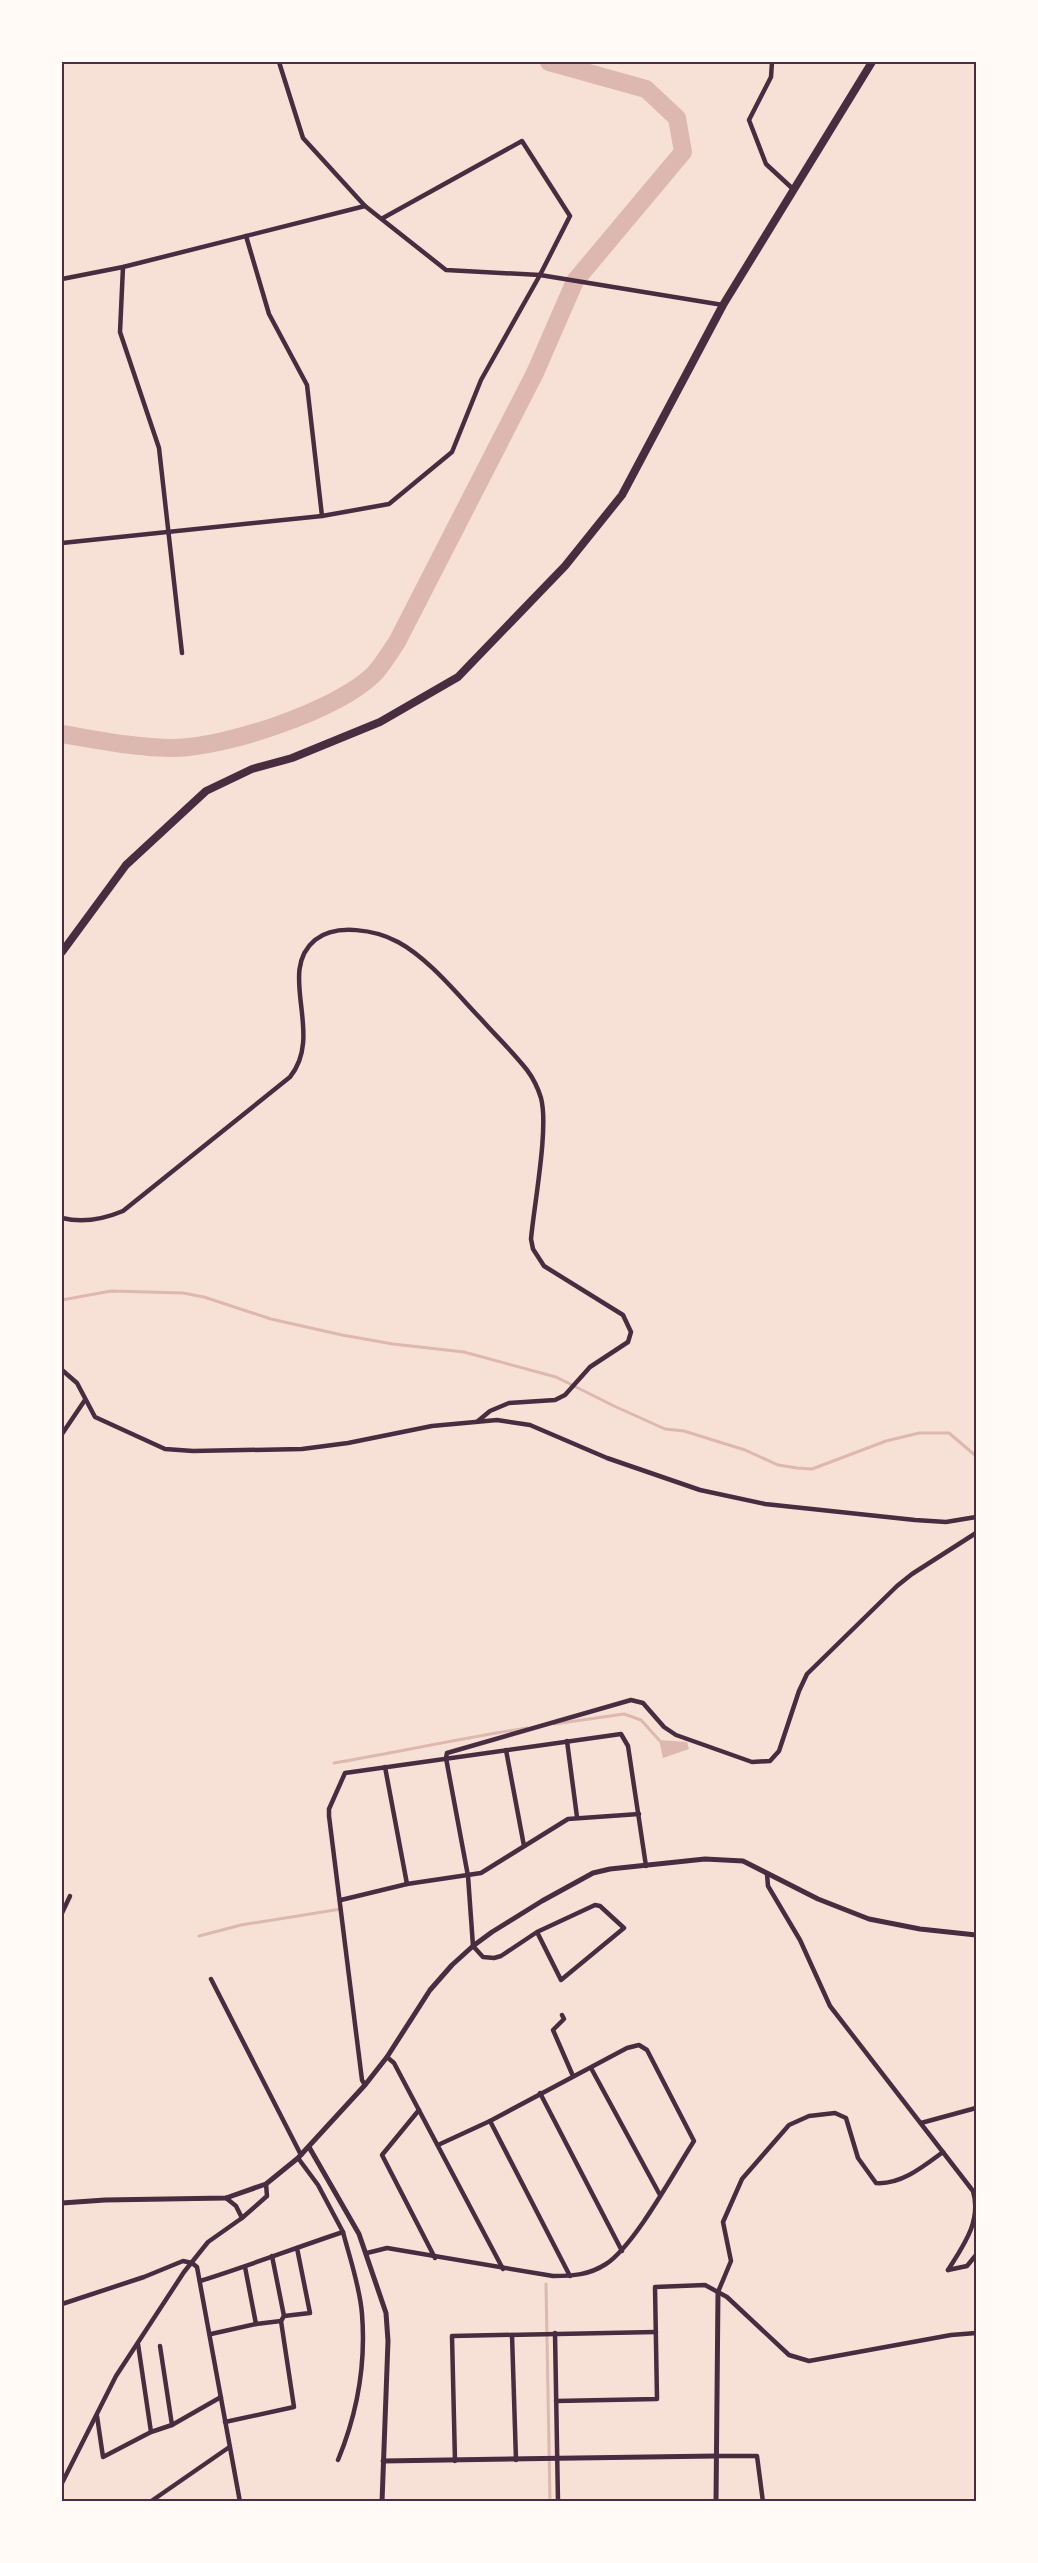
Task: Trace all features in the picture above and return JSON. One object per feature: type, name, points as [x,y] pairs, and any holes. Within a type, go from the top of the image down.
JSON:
[{"type":"highway","points":[[63,946],[126,865],[206,791],[252,769],[292,758],[380,722],[458,677],[565,566],[622,495],[723,305],[872,62]]},
{"type":"street","points":[[279,62],[303,138],[365,206],[446,270],[540,275],[723,305]]},
{"type":"street","points":[[772,62],[771,77],[749,120],[766,164],[793,189]]},
{"type":"street","points":[[62,543],[322,516],[389,504],[452,452],[481,380],[570,216],[522,141],[382,218]]},
{"type":"street","points":[[62,279],[123,267],[365,206]]},
{"type":"street","points":[[246,236],[269,314],[307,385],[322,516]]},
{"type":"street","points":[[123,267],[120,333],[159,448],[182,653]]},
{"type":"street","points":[[62,1218],[79,1221],[107,1217],[123,1211],[290,1077],[299,1064],[304,1044],[300,963],[313,942],[327,934],[344,930],[362,931],[389,938],[410,949],[451,987],[528,1070],[538,1090],[543,1109],[531,1239],[533,1249],[544,1266],[623,1315],[631,1332],[628,1342],[590,1367],[569,1390],[555,1400],[509,1402],[490,1411],[478,1421]]},
{"type":"street","points":[[62,1370],[77,1383],[85,1400],[100,1420],[165,1449],[278,1450],[326,1446],[432,1426],[497,1420],[530,1425],[659,1477],[700,1490],[765,1503],[915,1520],[946,1522],[976,1516]]},
{"type":"street","points":[[62,1434],[85,1400]]},
{"type":"street","points":[[537,1932],[561,1980],[624,1928],[600,1906],[595,1905],[537,1932],[511,1950],[494,1958],[483,1956],[473,1946],[468,1876],[446,1758],[447,1753],[454,1749],[631,1700],[643,1703],[664,1727],[676,1735],[753,1761],[770,1761],[779,1751],[799,1691],[811,1669],[897,1586],[976,1533]]},
{"type":"street","points":[[365,2085],[362,2080],[356,2042],[329,1809],[345,1773],[617,1734],[624,1736],[628,1746],[646,1866]]},
{"type":"street","points":[[567,1741],[577,1817]]},
{"type":"street","points":[[506,1750],[524,1846]]},
{"type":"street","points":[[385,1767],[407,1884]]},
{"type":"street","points":[[341,1900],[407,1884],[481,1874],[524,1846],[577,1817],[639,1814]]},
{"type":"street","points":[[62,2204],[105,2199],[226,2198],[266,2184],[300,2157],[365,2085],[387,2057],[430,1990],[473,1946],[542,1901],[593,1873],[610,1869],[705,1859],[743,1861],[843,1910],[869,1919],[920,1929],[976,1935]]},
{"type":"street","points":[[767,1874],[768,1886],[800,1940],[830,2006],[973,2191],[976,2201],[973,2225],[969,2237],[948,2270],[967,2266],[976,2254]]},
{"type":"street","points":[[62,1913],[70,1896]]},
{"type":"street","points":[[211,1979],[300,2157],[318,2184],[343,2232],[362,2313],[362,2354],[354,2412],[338,2460]]},
{"type":"street","points":[[562,2015],[564,2019],[553,2030],[573,2076]]},
{"type":"street","points":[[367,2253],[387,2248],[503,2270],[570,2276],[589,2273],[622,2251],[694,2141],[646,2050],[639,2045],[438,2145]]},
{"type":"street","points":[[387,2057],[394,2063],[503,2270]]},
{"type":"street","points":[[591,2068],[660,2195]]},
{"type":"street","points":[[540,2093],[622,2251]]},
{"type":"street","points":[[921,2123],[976,2108]]},
{"type":"street","points":[[419,2110],[382,2155],[435,2258]]},
{"type":"street","points":[[716,2502],[718,2292],[731,2261],[723,2222],[742,2178],[789,2125],[809,2116],[835,2113],[846,2118],[858,2158],[876,2183],[889,2184],[923,2167],[943,2152]]},
{"type":"street","points":[[490,2121],[570,2276]]},
{"type":"street","points":[[309,2147],[347,2210],[367,2253],[386,2313],[388,2341],[382,2502]]},
{"type":"street","points":[[62,2483],[116,2376],[192,2263],[208,2242],[242,2218],[267,2196],[266,2184]]},
{"type":"street","points":[[226,2198],[236,2206],[242,2218]]},
{"type":"street","points":[[200,2281],[343,2232]]},
{"type":"street","points":[[211,2334],[310,2313],[297,2248]]},
{"type":"street","points":[[225,2422],[294,2407],[283,2319],[272,2256]]},
{"type":"street","points":[[62,2304],[183,2262],[192,2263],[197,2267],[211,2334],[228,2448],[240,2502]]},
{"type":"street","points":[[245,2267],[256,2324]]},
{"type":"street","points":[[556,2401],[657,2399],[655,2287],[705,2285],[727,2297],[789,2355],[802,2360],[976,2333]]},
{"type":"street","points":[[455,2461],[452,2336],[656,2332]]},
{"type":"street","points":[[555,2333],[558,2502]]},
{"type":"street","points":[[512,2336],[516,2460]]},
{"type":"street","points":[[138,2344],[151,2433]]},
{"type":"street","points":[[160,2346],[172,2425]]},
{"type":"street","points":[[97,2416],[103,2457],[172,2425],[221,2397]]},
{"type":"street","points":[[150,2502],[228,2448]]},
{"type":"street","points":[[383,2461],[757,2456],[763,2502]]},
{"type":"shaded area","points":[[659,1740],[687,1742],[689,1749],[663,1758]]},
{"type":"waterway","points":[[62,734],[160,748],[196,746],[222,741],[279,725],[307,714],[356,688],[373,675],[383,663],[397,642],[535,373],[575,281],[683,152],[677,118],[646,89],[549,62]]},
{"type":"waterway","points":[[62,1300],[111,1291],[183,1293],[204,1297],[271,1319],[342,1335],[393,1344],[464,1352],[556,1377],[665,1429],[684,1431],[745,1450],[778,1465],[812,1469],[886,1441],[919,1433],[949,1433],[976,1456]]},
{"type":"waterway","points":[[554,1724],[624,1714],[641,1720],[659,1740]]},
{"type":"waterway","points":[[334,1763],[527,1728]]},
{"type":"waterway","points":[[199,1936],[241,1925],[341,1909]]},
{"type":"waterway","points":[[546,2284],[550,2502]]}]
